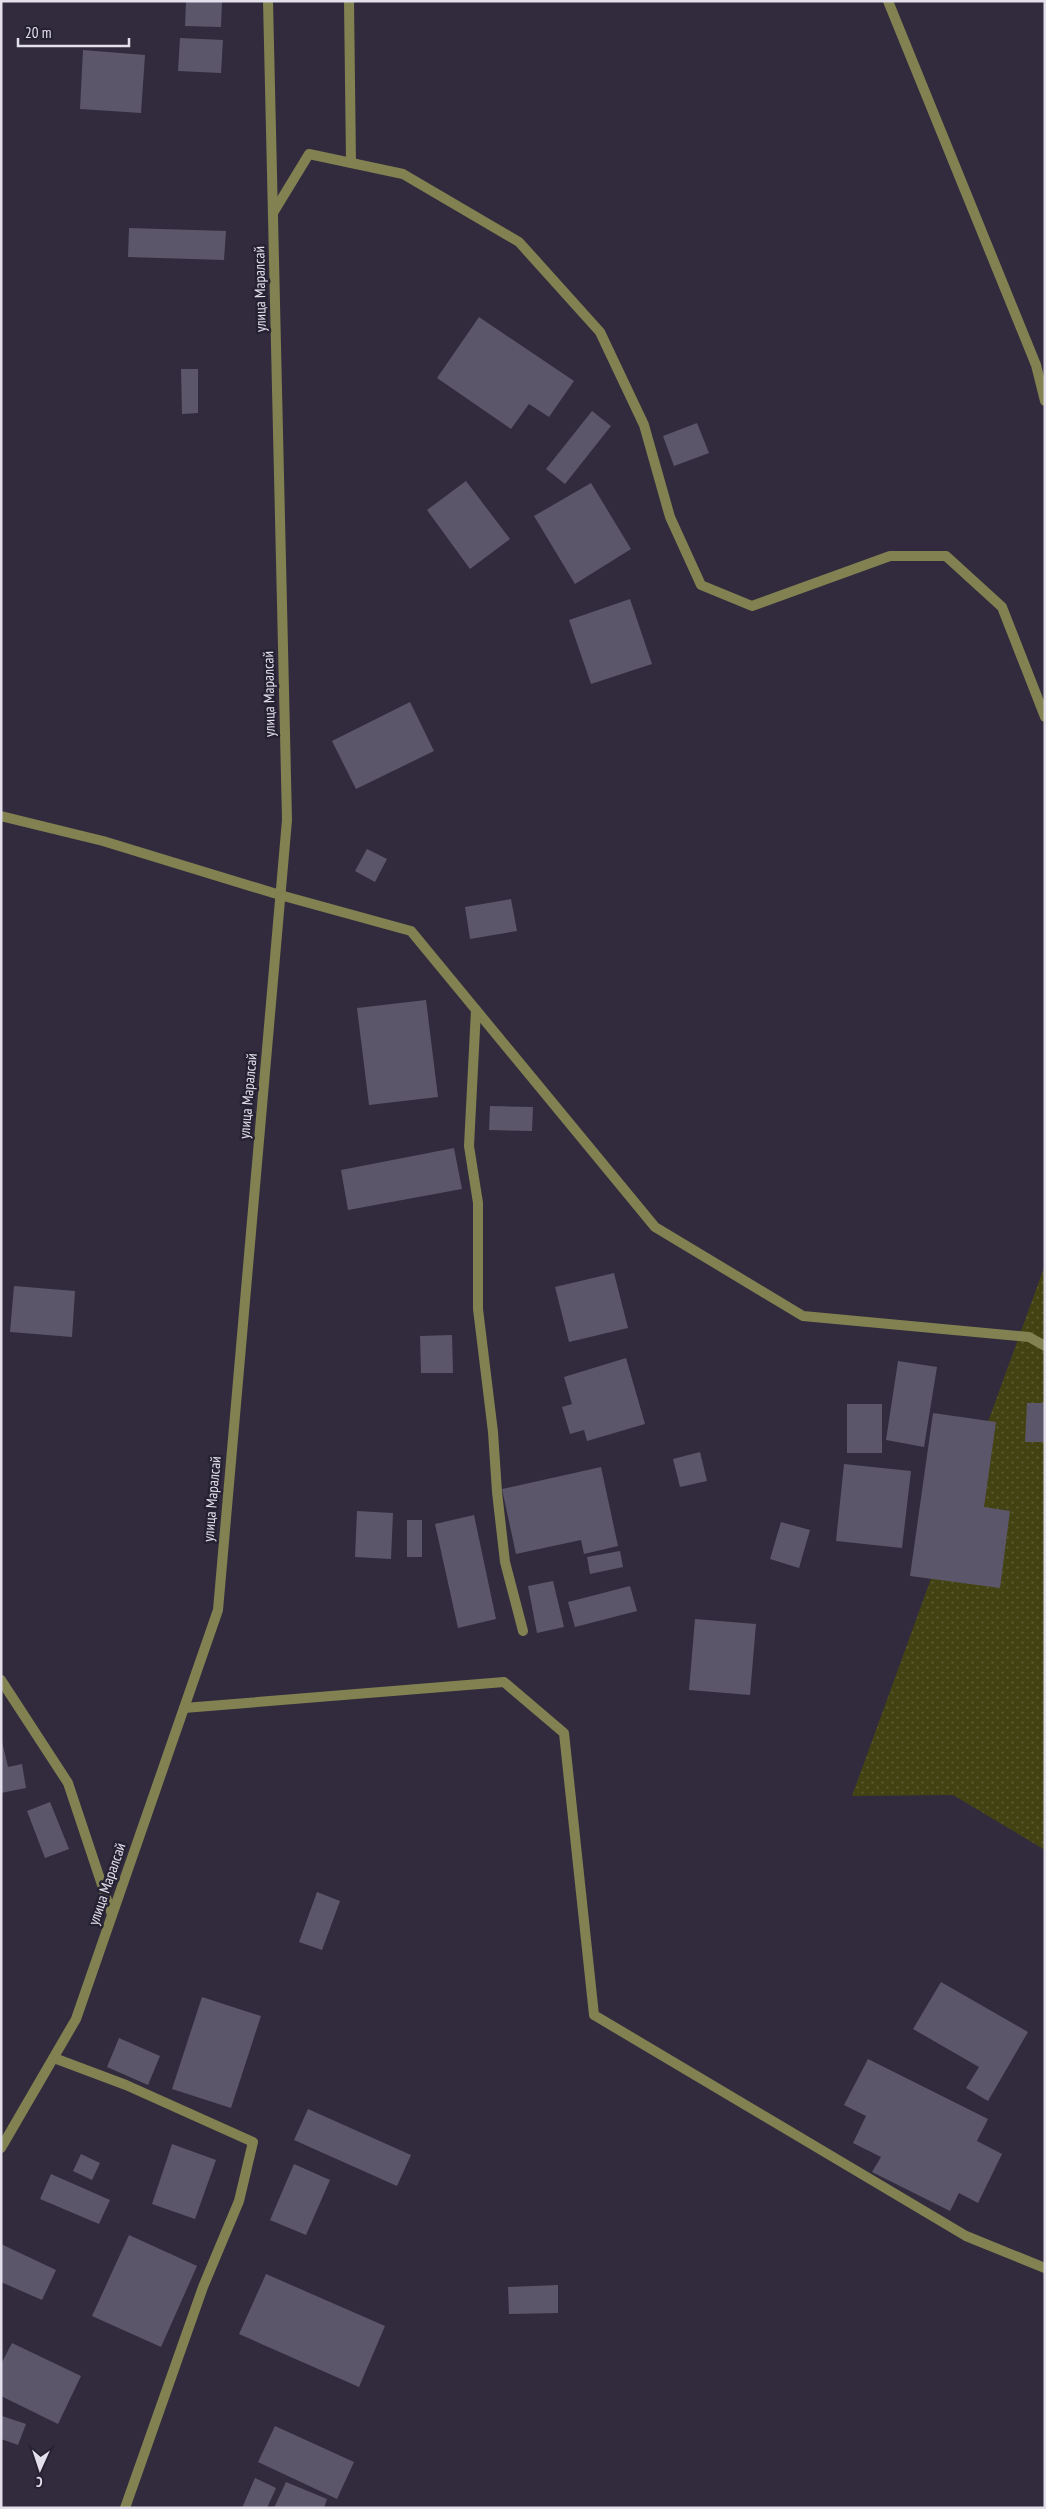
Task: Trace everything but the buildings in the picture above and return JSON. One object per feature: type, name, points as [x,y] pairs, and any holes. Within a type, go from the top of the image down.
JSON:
[{"type":"street","name":"улица Маралсай","points":[[1,2148],[76,2020],[218,1610],[287,820],[268,1]]},
{"type":"street","points":[[349,1],[351,163]]},
{"type":"street","points":[[888,1],[1036,365],[1045,401]]},
{"type":"street","points":[[273,213],[308,154],[403,174],[519,242],[600,332],[644,425],[670,517],[701,585],[752,606],[890,556],[946,556],[1002,607],[1045,718]]},
{"type":"street","points":[[1,816],[103,841],[280,895],[411,931],[655,1227],[803,1316],[1028,1338],[1045,1346]]},
{"type":"street","points":[[476,1010],[469,1146],[478,1203],[478,1309],[493,1432],[497,1492],[505,1562],[523,1631]]},
{"type":"street","points":[[1,1680],[68,1783],[112,1915]]},
{"type":"street","points":[[184,1708],[504,1682],[564,1733],[594,2015],[966,2236],[1045,2268]]},
{"type":"street","points":[[54,2058],[126,2085],[253,2142],[239,2201],[203,2287],[124,2508]]},
{"type":"shaded area","points":[[1045,1265],[1045,1850],[953,1795],[852,1796]]}]
